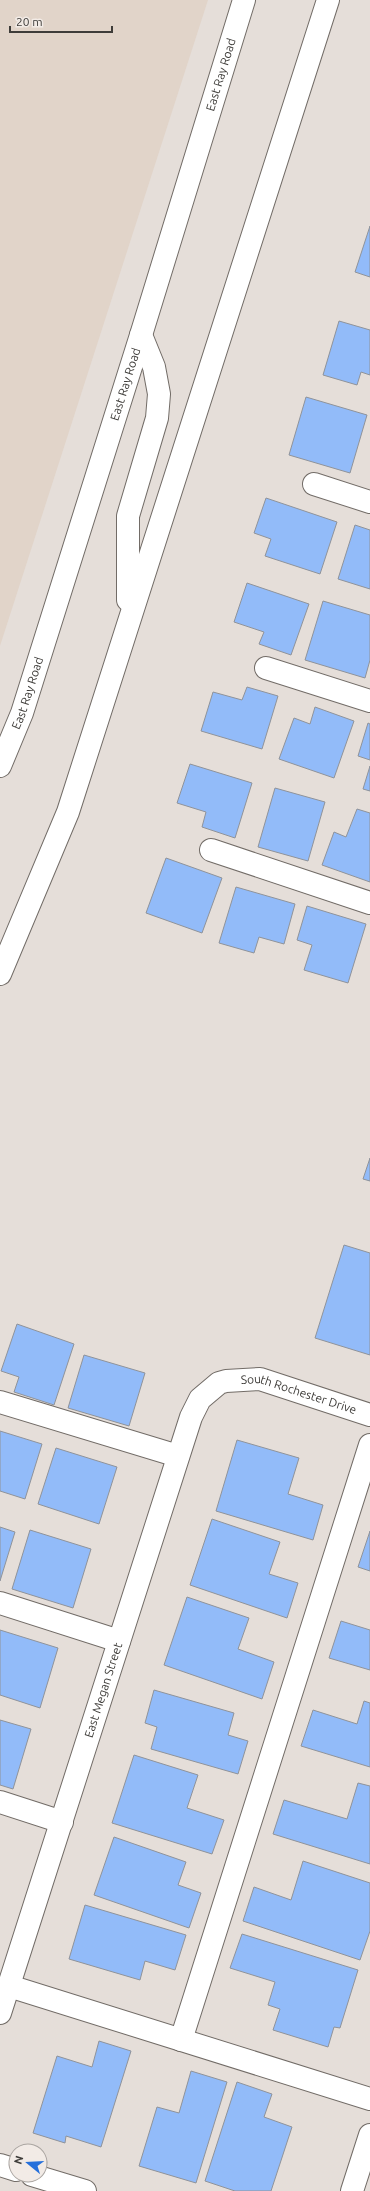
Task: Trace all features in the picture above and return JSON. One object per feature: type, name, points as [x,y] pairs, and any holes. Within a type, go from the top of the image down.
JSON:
[{"type":"main road","name":"East Ray Road","points":[[0,766],[22,713],[141,335],[244,0]]},
{"type":"main road","points":[[0,974],[68,812],[128,619],[328,0]]},
{"type":"main road","points":[[128,619],[128,516],[157,418],[159,394],[154,367],[141,335]]},
{"type":"main road","points":[[314,484],[370,502]]},
{"type":"main road","points":[[266,668],[370,701]]},
{"type":"main road","points":[[211,850],[370,903]]},
{"type":"main road","name":"South Rochester Drive","points":[[226,1381],[260,1379],[370,1415]]},
{"type":"main road","name":"East Megan Street","points":[[3,2001],[62,1822],[191,1417],[200,1399],[214,1386],[226,1381]]},
{"type":"main road","points":[[0,1402],[178,1456]]},
{"type":"main road","points":[[181,2040],[370,1446]]},
{"type":"main road","points":[[0,1603],[119,1641]]},
{"type":"main road","points":[[0,1802],[62,1822]]},
{"type":"main road","points":[[3,2001],[181,2040],[370,2099]]},
{"type":"main road","points":[[352,2191],[370,2136]]},
{"type":"main road","points":[[48,2180],[85,2191]]},
{"type":"shaded area","points":[[0,0],[208,0],[0,646]]},
{"type":"building","points":[[370,226],[370,277],[355,272]]},
{"type":"building","points":[[339,321],[370,330],[370,375],[361,372],[357,385],[323,375]]},
{"type":"building","points":[[306,397],[367,415],[350,473],[289,455]]},
{"type":"building","points":[[266,498],[337,522],[320,574],[265,556],[271,539],[254,533]]},
{"type":"building","points":[[355,525],[370,530],[370,589],[338,579]]},
{"type":"building","points":[[247,583],[309,604],[291,655],[259,644],[264,632],[234,622]]},
{"type":"building","points":[[323,601],[370,615],[370,660],[365,678],[305,660]]},
{"type":"building","points":[[247,687],[278,696],[262,749],[201,731],[213,692],[242,700]]},
{"type":"building","points":[[315,707],[354,721],[334,778],[279,759],[294,718],[310,724]]},
{"type":"building","points":[[368,723],[370,724],[370,760],[358,756]]},
{"type":"building","points":[[190,764],[252,783],[235,838],[202,827],[206,812],[177,803]]},
{"type":"building","points":[[370,766],[370,791],[363,789]]},
{"type":"building","points":[[275,788],[325,802],[308,861],[258,847]]},
{"type":"building","points":[[357,809],[370,813],[370,882],[322,865],[334,832],[346,837]]},
{"type":"building","points":[[166,858],[222,878],[202,933],[146,913]]},
{"type":"building","points":[[236,887],[295,904],[284,944],[259,937],[254,953],[219,943]]},
{"type":"building","points":[[307,906],[366,924],[348,983],[304,970],[312,945],[297,940]]},
{"type":"building","points":[[370,1158],[370,1181],[363,1179]]},
{"type":"building","points":[[344,1245],[370,1253],[370,1355],[315,1338]]},
{"type":"building","points":[[17,1324],[74,1344],[54,1405],[14,1392],[19,1377],[1,1371]]},
{"type":"building","points":[[84,1355],[145,1373],[129,1426],[68,1408]]},
{"type":"building","points":[[0,1431],[42,1444],[25,1499],[0,1491]]},
{"type":"building","points":[[237,1440],[299,1458],[288,1494],[323,1505],[313,1540],[216,1511]]},
{"type":"building","points":[[56,1448],[117,1467],[99,1524],[38,1504]]},
{"type":"building","points":[[212,1519],[280,1542],[269,1574],[298,1583],[287,1618],[190,1585]]},
{"type":"building","points":[[0,1527],[15,1532],[0,1581]]},
{"type":"building","points":[[30,1530],[91,1549],[73,1608],[12,1589]]},
{"type":"building","points":[[370,1531],[370,1571],[358,1567]]},
{"type":"building","points":[[187,1597],[249,1618],[238,1649],[274,1662],[262,1699],[164,1665]]},
{"type":"building","points":[[341,1621],[370,1630],[370,1670],[329,1658]]},
{"type":"building","points":[[0,1630],[58,1648],[40,1708],[0,1695]]},
{"type":"building","points":[[154,1690],[234,1713],[228,1735],[248,1741],[238,1774],[151,1749],[157,1727],[145,1723]]},
{"type":"building","points":[[364,1701],[370,1703],[370,1767],[301,1746],[313,1710],[357,1724]]},
{"type":"building","points":[[0,1720],[31,1729],[13,1789],[0,1785]]},
{"type":"building","points":[[134,1755],[198,1775],[187,1808],[224,1820],[212,1854],[112,1823]]},
{"type":"building","points":[[358,1783],[370,1786],[370,1864],[273,1834],[284,1800],[347,1819]]},
{"type":"building","points":[[114,1837],[186,1862],[178,1885],[201,1893],[189,1928],[94,1895]]},
{"type":"building","points":[[303,1861],[370,1883],[370,1931],[360,1960],[243,1921],[254,1887],[291,1900]]},
{"type":"building","points":[[85,1905],[186,1935],[175,1970],[145,1961],[140,1980],[69,1959]]},
{"type":"building","points":[[242,1934],[358,1970],[340,2028],[334,2027],[328,2047],[273,2030],[280,2009],[268,2005],[275,1982],[230,1968]]},
{"type":"building","points":[[99,2041],[131,2051],[101,2147],[66,2136],[65,2143],[33,2133],[57,2056],[92,2067]]},
{"type":"building","points":[[191,2071],[227,2082],[196,2183],[139,2166],[157,2107],[179,2113]]},
{"type":"building","points":[[237,2082],[272,2094],[264,2117],[292,2127],[271,2191],[235,2191],[205,2181]]}]
